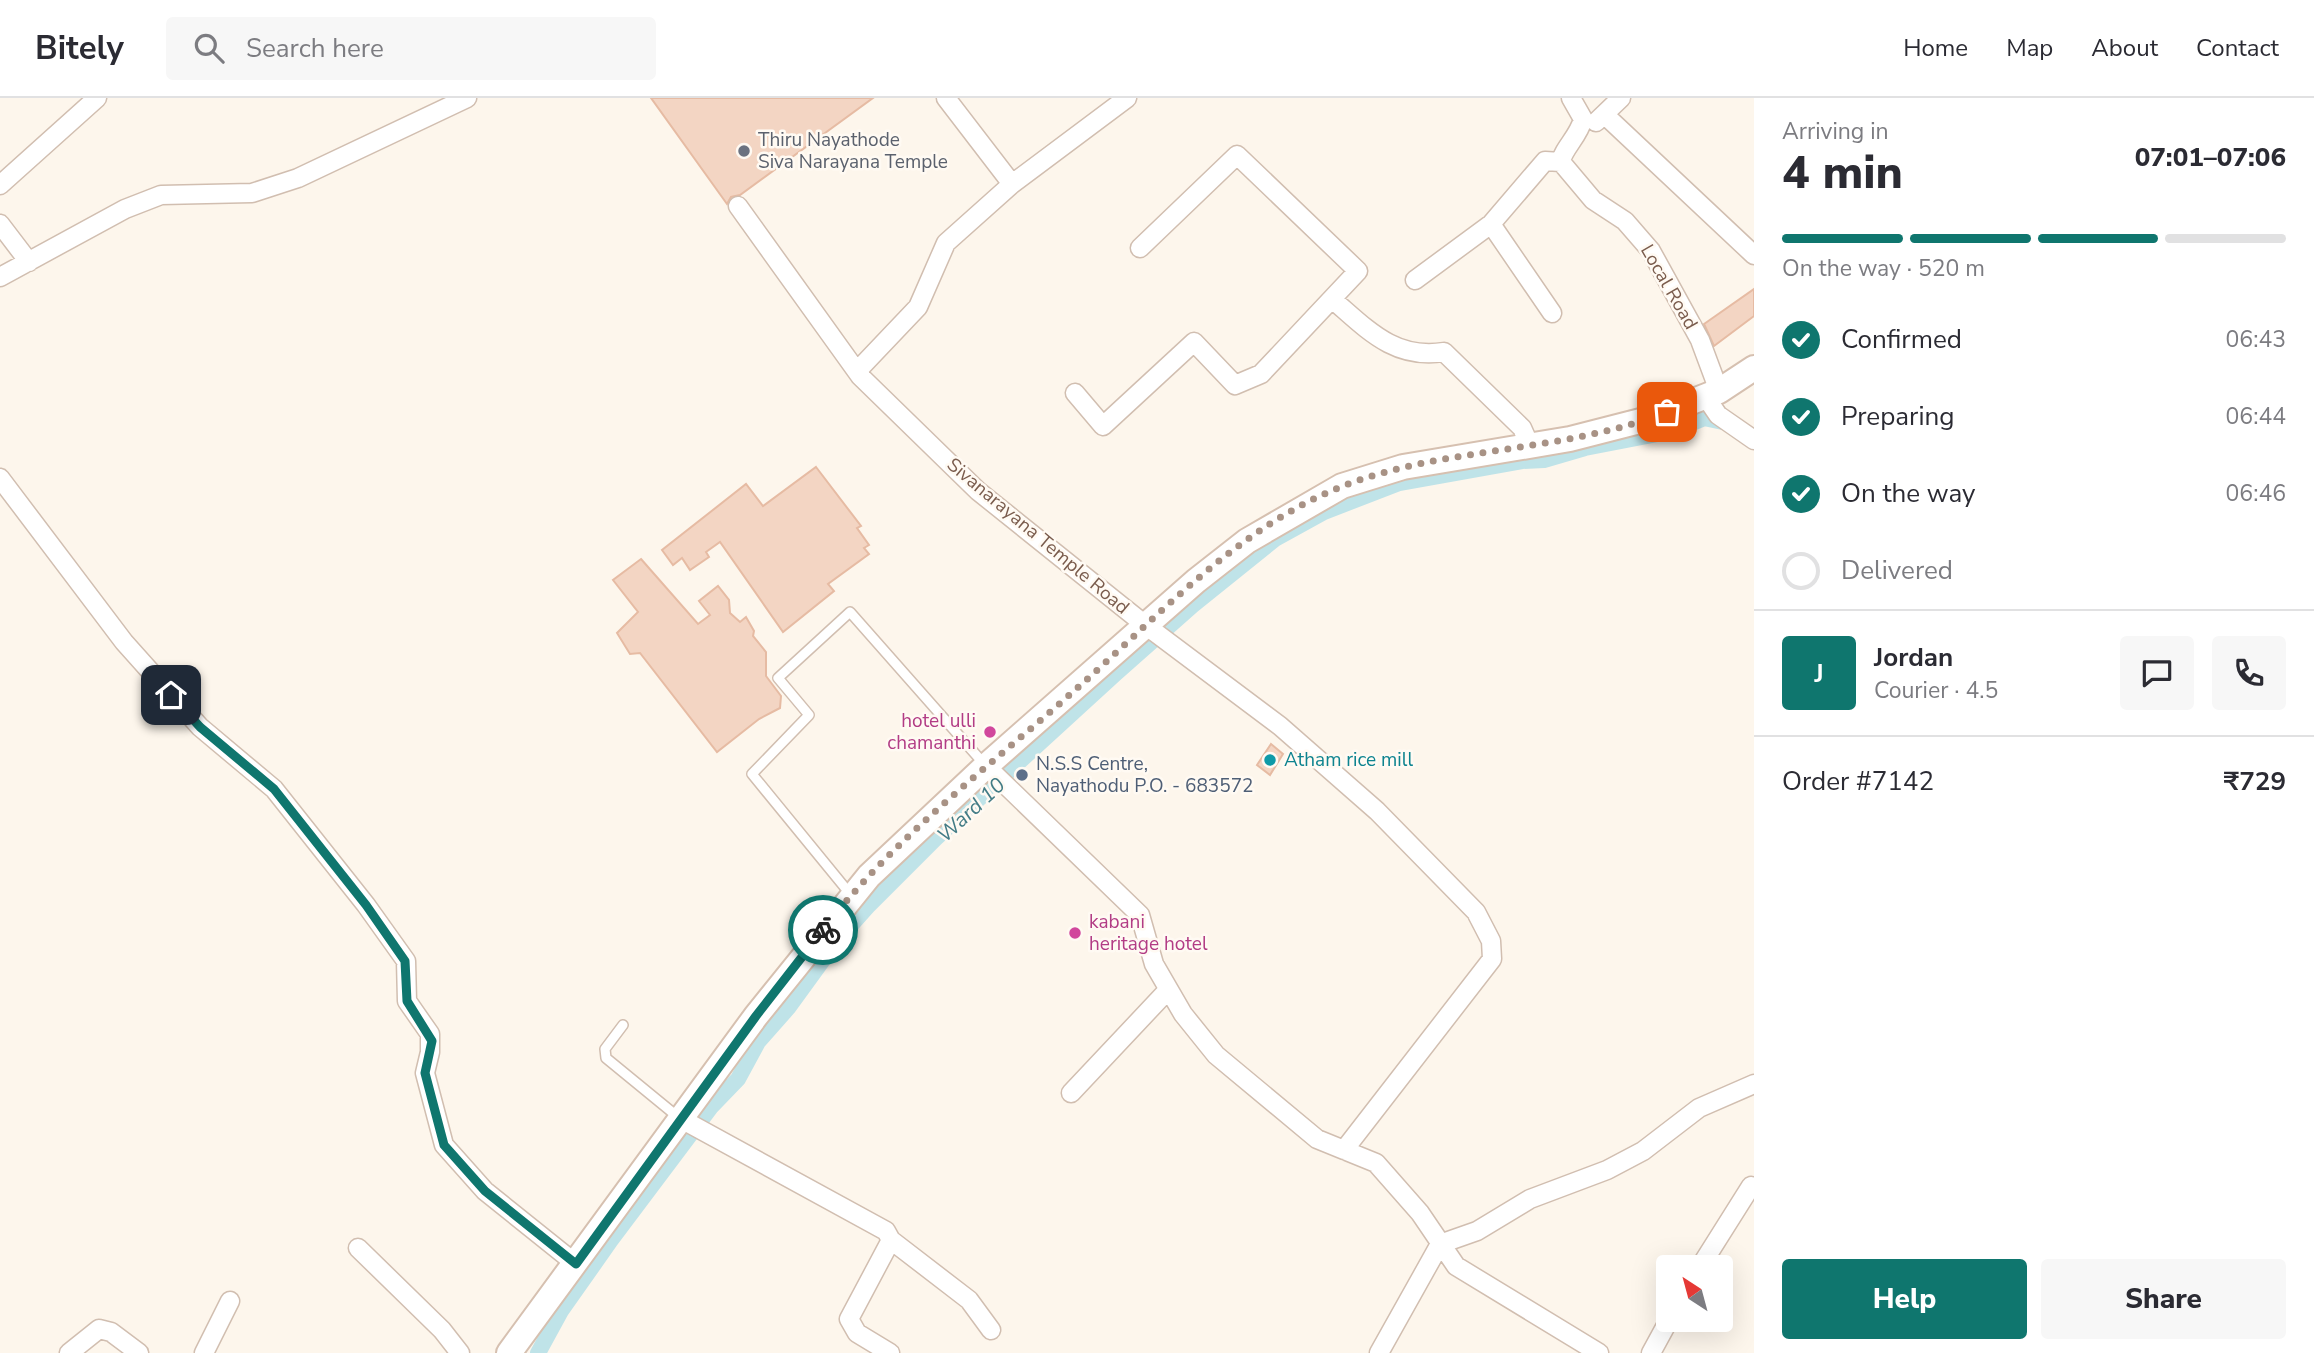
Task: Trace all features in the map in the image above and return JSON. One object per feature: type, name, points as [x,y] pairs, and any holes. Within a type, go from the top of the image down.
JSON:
[{"type":"main road","points":[[509,1353],[576,1264],[693,1125],[756,1016],[869,876],[1076,690],[1154,631],[1247,541],[1342,486],[1403,467],[1530,446],[1714,401],[1754,368]]},
{"type":"street","points":[[0,185],[97,98]]},
{"type":"street","points":[[0,277],[125,209],[161,195],[252,193],[298,178],[445,103],[467,98]]},
{"type":"street","points":[[946,98],[1012,184]]},
{"type":"street","points":[[860,376],[860,368],[918,307],[946,243],[1012,184],[1127,98]]},
{"type":"street","points":[[1571,98],[1583,119],[1579,134]]},
{"type":"street","points":[[1415,280],[1491,224],[1545,161],[1561,162],[1561,156],[1579,134],[1606,116],[1621,98]]},
{"type":"street","points":[[1606,116],[1754,255]]},
{"type":"street","points":[[1075,393],[1103,426],[1194,342],[1235,385],[1261,374],[1358,271],[1237,155],[1140,248]]},
{"type":"street","name":"Local Road","points":[[1561,162],[1593,200],[1625,221],[1651,251],[1700,340],[1714,401]]},
{"type":"street","name":"Sivanarayana Temple Road","points":[[738,206],[860,376],[978,491],[1154,631],[1280,726],[1377,811],[1476,912],[1491,941],[1492,959],[1344,1150]]},
{"type":"street","points":[[0,224],[29,262]]},
{"type":"street","points":[[1491,224],[1552,313]]},
{"type":"street","points":[[1332,299],[1384,343],[1423,355],[1444,352],[1522,428],[1530,446]]},
{"type":"street","points":[[1714,401],[1734,427],[1754,440]]},
{"type":"street","points":[[0,478],[124,642],[200,727],[274,789],[366,905],[405,961],[407,1001],[430,1034],[432,1041],[425,1073],[444,1145],[485,1191],[576,1264]]},
{"type":"street","points":[[989,768],[1140,915],[1154,964],[1168,990],[1216,1055],[1257,1093],[1317,1139],[1376,1163],[1420,1213],[1456,1266],[1600,1353]]},
{"type":"street","points":[[1071,1093],[1168,990]]},
{"type":"street","points":[[1379,1353],[1440,1244],[1477,1231],[1530,1199],[1607,1170],[1643,1151],[1699,1108],[1754,1084]]},
{"type":"street","points":[[693,1125],[886,1231],[891,1240],[969,1300],[991,1330]]},
{"type":"street","points":[[1708,1255],[1751,1186]]},
{"type":"street","points":[[890,1353],[857,1334],[849,1319],[891,1240]]},
{"type":"street","points":[[358,1248],[442,1330],[460,1353]]},
{"type":"street","points":[[204,1353],[230,1301]]},
{"type":"street","points":[[69,1353],[99,1329],[111,1332],[139,1353]]},
{"type":"street","points":[[1651,1353],[1662,1332]]},
{"type":"lane","points":[[852,896],[752,774],[809,715],[778,678],[849,612],[989,768]]},
{"type":"lane","points":[[623,1025],[605,1049],[606,1058],[693,1125]]},
{"type":"building","name":"Thiru Nayathode Siva Narayana Temple","points":[[651,98],[873,98],[740,195],[731,197],[727,204]]},
{"type":"building","points":[[1754,289],[1754,316],[1714,346],[1704,324]]},
{"type":"building","points":[[816,467],[861,526],[857,528],[869,545],[864,548],[869,554],[828,584],[834,591],[783,632],[720,542],[706,552],[709,557],[690,570],[682,558],[673,565],[662,550],[746,484],[763,506]]},
{"type":"building","points":[[641,559],[698,624],[710,615],[699,601],[718,586],[729,600],[730,613],[740,622],[746,617],[754,631],[753,636],[766,652],[766,676],[781,696],[780,708],[759,719],[717,752],[640,653],[630,654],[617,633],[638,612],[613,580]]},
{"type":"building","name":"Atham rice mill","points":[[1271,744],[1283,754],[1270,775],[1257,765]]},
{"type":"waterway","name":"Ward 10","points":[[538,1353],[561,1311],[611,1240],[711,1107],[738,1079],[758,1042],[788,1008],[836,942],[869,905],[936,838],[1115,674],[1193,605],[1275,539],[1324,512],[1399,483],[1522,461],[1544,460],[1585,448],[1673,431],[1704,418],[1732,424]]},
{"type":"way so far","points":[[823,930],[869,876],[932,815],[1076,690],[1144,624],[1247,541],[1296,510],[1342,486],[1403,467],[1570,439],[1667,412]]},
{"type":"place","name":"Thiru Nayathode Siva Narayana Temple","points":[[744,151]]},
{"type":"place","name":"hotel ulli chamanthi","points":[[990,732]]},
{"type":"place","name":"Atham rice mill","points":[[1270,760]]},
{"type":"place","name":"N.S.S Centre, Nayathodu P.O. - 683572","points":[[1022,775]]},
{"type":"place","name":"kabani heritage hotel","points":[[1075,933]]},
{"type":"route","points":[[171,695],[200,727],[257,772],[274,789],[366,905],[405,961],[408,968],[405,994],[407,1001],[432,1041],[425,1073],[444,1145],[485,1191],[576,1264],[756,1016],[823,930]]}]
